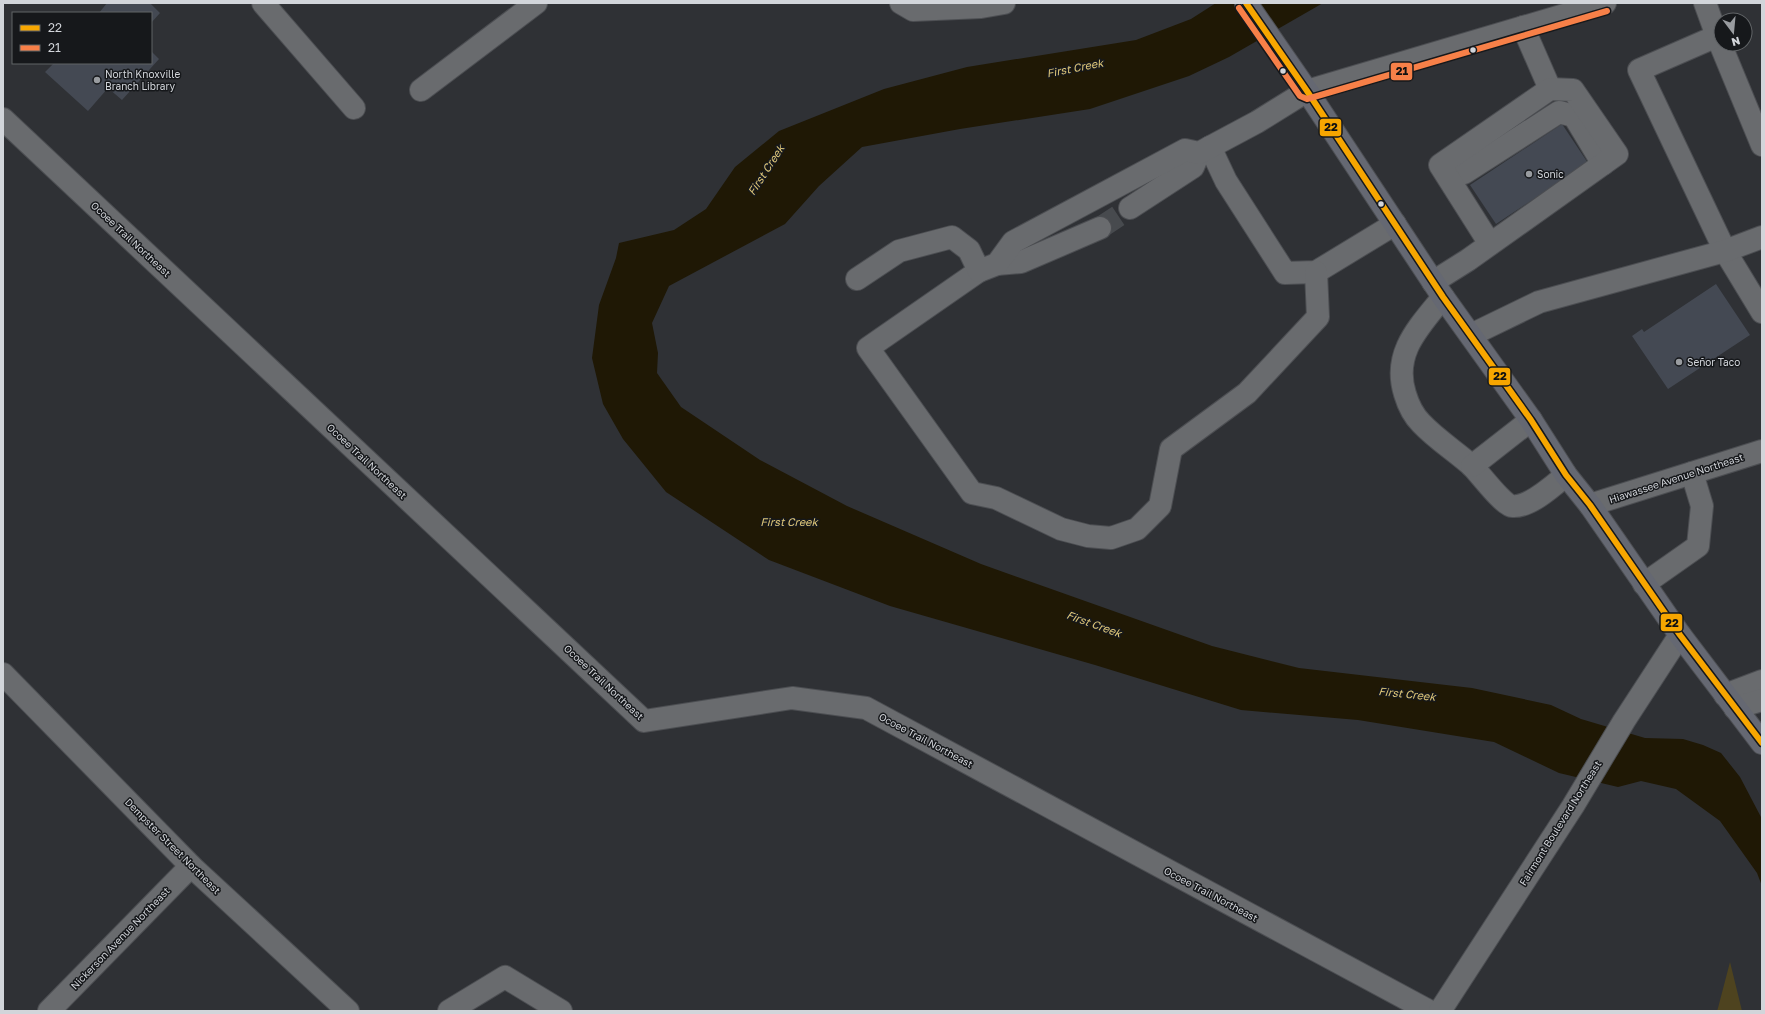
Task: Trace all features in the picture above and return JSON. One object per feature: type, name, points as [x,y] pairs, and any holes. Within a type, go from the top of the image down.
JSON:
[{"type":"main road","points":[[1246,3],[1438,290],[1530,420],[1566,475],[1590,505],[1680,634],[1762,743]]},
{"type":"street","points":[[263,3],[354,108]]},
{"type":"street","points":[[422,90],[536,3]]},
{"type":"street","points":[[901,3],[913,10],[941,6],[981,7],[1004,3]]},
{"type":"street","points":[[1130,208],[1193,167],[1205,150],[1257,122],[1306,91],[1605,3]]},
{"type":"street","points":[[1705,3],[1713,25]]},
{"type":"street","points":[[1522,28],[1550,89]]},
{"type":"street","points":[[1713,38],[1639,70],[1725,250],[1762,312]]},
{"type":"street","points":[[1724,52],[1762,145]]},
{"type":"street","points":[[1490,244],[1440,165],[1550,89],[1573,90],[1617,154],[1490,244],[1438,290],[1404,353],[1401,372],[1402,386],[1408,403],[1420,422],[1439,440],[1472,466],[1503,502],[1510,506],[1519,506],[1529,502],[1566,475]]},
{"type":"street","points":[[1447,175],[1464,173],[1559,112],[1574,116],[1603,164]]},
{"type":"street","name":"Ocoee Trail Northeast","points":[[3,119],[644,721],[792,698],[866,708],[1429,1011]]},
{"type":"street","points":[[1205,150],[1185,150],[1013,242],[988,268],[868,348],[972,493],[996,498],[1061,529],[1088,536],[1111,538],[1137,530],[1160,506],[1171,449],[1247,394],[1318,317],[1316,272]]},
{"type":"street","points":[[1205,150],[1285,273],[1316,272],[1395,224]]},
{"type":"street","points":[[988,268],[1021,262],[1100,228]]},
{"type":"street","points":[[856,279],[899,251],[952,237],[969,250],[988,268]]},
{"type":"street","points":[[1471,335],[1539,302],[1725,250],[1762,237]]},
{"type":"street","points":[[1472,466],[1530,420]]},
{"type":"street","name":"Hiawassee Avenue Northeast","points":[[1590,505],[1762,450]]},
{"type":"street","points":[[1644,584],[1698,546],[1702,506],[1692,473]]},
{"type":"street","name":"Fairmont Boulevard Northeast","points":[[1440,1011],[1573,806],[1624,721],[1680,634]]},
{"type":"street","name":"Dempster Street Northeast","points":[[3,674],[191,866],[348,1011]]},
{"type":"street","points":[[1730,701],[1762,681]]},
{"type":"street","points":[[1730,701],[1762,700]]},
{"type":"street","name":"Nickerson Avenue Northeast","points":[[49,1011],[191,866]]},
{"type":"street","points":[[449,1011],[505,977],[561,1011]]},
{"type":"shaded area","points":[[1730,962],[1742,1011],[1717,1011],[1718,1008]]},
{"type":"water","name":"First Creek","points":[[1216,3],[1323,3],[1229,57],[1189,76],[1090,109],[960,129],[862,147],[819,186],[785,224],[669,286],[652,323],[658,353],[657,373],[681,407],[760,460],[847,506],[981,564],[1212,646],[1299,668],[1472,688],[1551,705],[1581,719],[1645,738],[1683,739],[1703,745],[1721,753],[1740,777],[1762,819],[1762,886],[1757,873],[1720,821],[1676,789],[1641,781],[1618,787],[1559,773],[1494,742],[1358,720],[1241,710],[1095,665],[890,606],[769,560],[666,492],[623,439],[603,404],[592,358],[599,305],[616,258],[619,243],[674,230],[706,209],[735,167],[779,131],[884,89],[967,67],[1136,40],[1191,19]]},
{"type":"building","points":[[107,3],[150,3],[160,13],[152,22],[152,12],[100,12]]},
{"type":"building","name":"North Knoxville Branch Library","points":[[152,52],[159,59],[122,100],[108,88],[88,111],[45,72],[53,64],[152,64]]},
{"type":"building","name":"Sonic","points":[[1562,124],[1588,163],[1496,224],[1470,185]]},
{"type":"building","name":"Señor Taco","points":[[1716,284],[1750,335],[1668,389],[1632,336],[1642,329],[1644,332]]},
{"type":"tunnel","points":[[1100,228],[1130,208]]},
{"type":"transit line","name":"22","points":[[1246,3],[1307,91],[1443,297],[1531,420],[1566,475],[1590,505],[1680,635],[1762,743]]},
{"type":"transit line","name":"21","points":[[1239,8],[1300,96],[1307,99],[1607,11]]},
{"type":"place","name":"North Knoxville Branch Library","points":[[97,80]]},
{"type":"place","name":"Sonic","points":[[1529,174]]},
{"type":"place","name":"Señor Taco","points":[[1679,362]]}]
